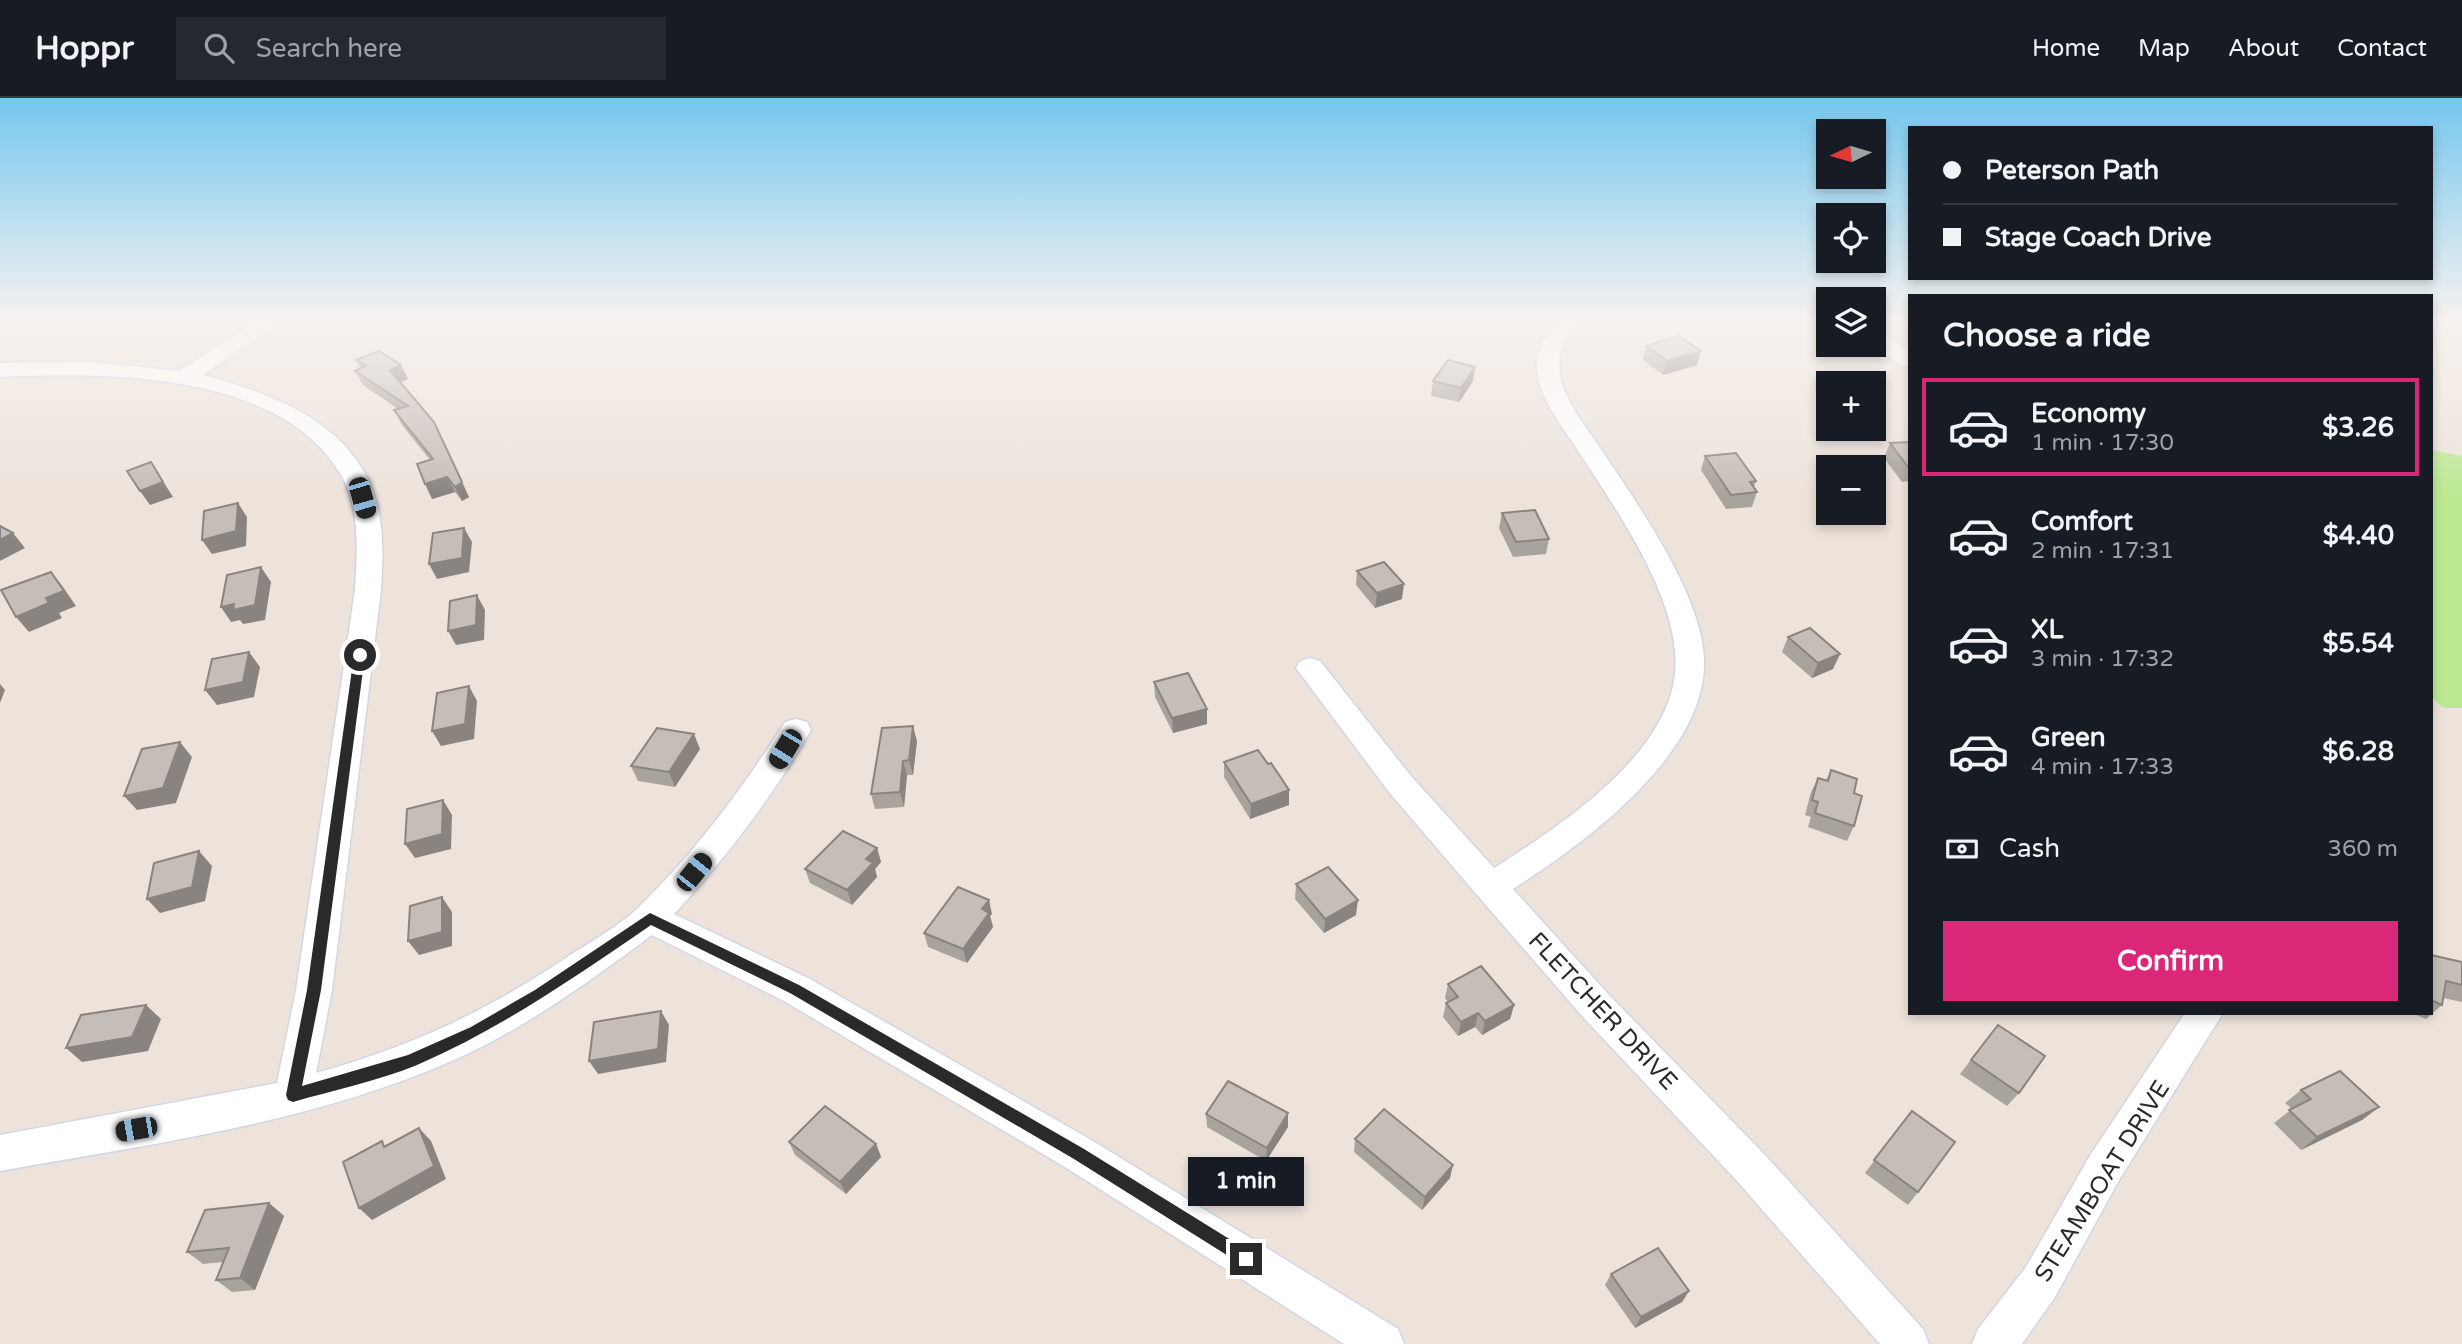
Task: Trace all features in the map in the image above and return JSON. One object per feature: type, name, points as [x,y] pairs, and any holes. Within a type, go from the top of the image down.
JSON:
[{"type":"street","points":[[185,378],[249,395],[290,414],[319,433],[340,454],[354,475],[370,524],[368,590],[363,636],[316,977],[293,1095]]},
{"type":"street","points":[[1490,887],[1549,850],[1639,775],[1665,738],[1688,681],[1690,657],[1678,605],[1632,519],[1559,403],[1551,378]]},
{"type":"street","name":"FLETCHER DRIVE","points":[[1310,668],[1399,785],[1596,1006],[1752,1169],[1908,1344]]},
{"type":"street","points":[[0,1153],[293,1095],[410,1061],[475,1031],[540,994],[650,918],[694,872],[762,786],[796,730]]},
{"type":"street","points":[[650,918],[795,989],[1079,1154],[1383,1344]]},
{"type":"street","name":"STEAMBOAT DRIVE","points":[[1993,1344],[2010,1327],[2043,1277],[2106,1167],[2204,1015]]},
{"type":"green space","points":[[2433,450],[2462,456],[2462,708],[2443,708],[2433,698]]},
{"type":"building","points":[[366,378],[397,378],[434,422],[462,482],[455,487],[447,477],[425,484],[417,464],[433,459],[394,410],[408,406]]},
{"type":"building","points":[[1435,378],[1468,378],[1461,388],[1433,381]]},
{"type":"building","points":[[1908,442],[1908,467],[1890,443]]},
{"type":"building","points":[[1736,453],[1756,481],[1750,482],[1757,492],[1731,495],[1705,456]]},
{"type":"building","points":[[151,462],[163,482],[140,491],[127,471]]},
{"type":"building","points":[[238,503],[236,531],[202,540],[204,511]]},
{"type":"building","points":[[1535,510],[1549,539],[1516,542],[1502,513]]},
{"type":"building","points":[[0,526],[13,533],[0,540]]},
{"type":"building","points":[[464,528],[462,558],[429,564],[433,533]]},
{"type":"building","points":[[1384,562],[1404,584],[1377,593],[1357,571]]},
{"type":"building","points":[[261,567],[255,605],[233,610],[234,604],[221,607],[227,575]]},
{"type":"building","points":[[51,572],[64,591],[46,598],[49,603],[16,617],[1,590]]},
{"type":"building","points":[[477,595],[476,625],[448,631],[450,601]]},
{"type":"building","points":[[1810,628],[1840,654],[1818,663],[1788,637]]},
{"type":"building","points":[[249,652],[243,682],[205,690],[212,659]]},
{"type":"building","points":[[1188,673],[1207,709],[1172,718],[1154,682]]},
{"type":"building","points":[[469,686],[465,724],[432,731],[437,693]]},
{"type":"building","points":[[913,726],[909,760],[903,761],[900,792],[871,794],[882,728]]},
{"type":"building","points":[[657,728],[694,734],[669,772],[631,766]]},
{"type":"building","points":[[180,742],[163,788],[124,796],[142,749]]},
{"type":"building","points":[[1258,750],[1268,764],[1271,763],[1289,790],[1251,804],[1224,762]]},
{"type":"building","points":[[1831,770],[1857,779],[1854,793],[1862,796],[1854,826],[1815,813],[1818,802],[1812,800],[1818,778],[1828,781]]},
{"type":"building","points":[[443,800],[442,834],[405,844],[407,809]]},
{"type":"building","points":[[843,831],[877,848],[866,859],[873,863],[847,890],[805,869]]},
{"type":"building","points":[[199,851],[192,887],[147,899],[154,863]]},
{"type":"building","points":[[1328,867],[1358,900],[1325,919],[1296,884]]},
{"type":"building","points":[[958,887],[989,900],[982,909],[989,913],[963,949],[924,933]]},
{"type":"building","points":[[442,897],[442,932],[408,941],[410,906]]},
{"type":"building","points":[[2433,955],[2462,962],[2462,985],[2446,981],[2442,1005],[2433,1001]]},
{"type":"building","points":[[1481,966],[1514,1005],[1485,1021],[1478,1013],[1461,1022],[1446,1003],[1458,997],[1448,984]]},
{"type":"building","points":[[146,1005],[132,1037],[66,1048],[81,1015]]},
{"type":"building","points":[[661,1011],[658,1049],[589,1061],[594,1022]]},
{"type":"building","points":[[1998,1025],[2045,1056],[2019,1093],[1971,1060]]},
{"type":"building","points":[[2340,1071],[2379,1107],[2317,1137],[2289,1110],[2311,1099],[2301,1090]]},
{"type":"building","points":[[1228,1081],[1288,1113],[1267,1148],[1206,1114]]},
{"type":"building","points":[[825,1106],[876,1144],[840,1182],[789,1142]]},
{"type":"building","points":[[1384,1109],[1453,1165],[1425,1197],[1355,1139]]},
{"type":"building","points":[[1912,1111],[1955,1142],[1918,1192],[1874,1160]]},
{"type":"building","points":[[419,1128],[434,1166],[359,1208],[343,1162],[382,1141],[384,1147]]},
{"type":"building","points":[[269,1203],[240,1278],[216,1280],[229,1248],[187,1252],[205,1210]]},
{"type":"building","points":[[1658,1248],[1689,1291],[1641,1317],[1611,1274]]},
{"type":"route","points":[[360,655],[314,990],[293,1095],[410,1061],[475,1031],[540,994],[650,918],[795,989],[1079,1154],[1246,1259]]}]
